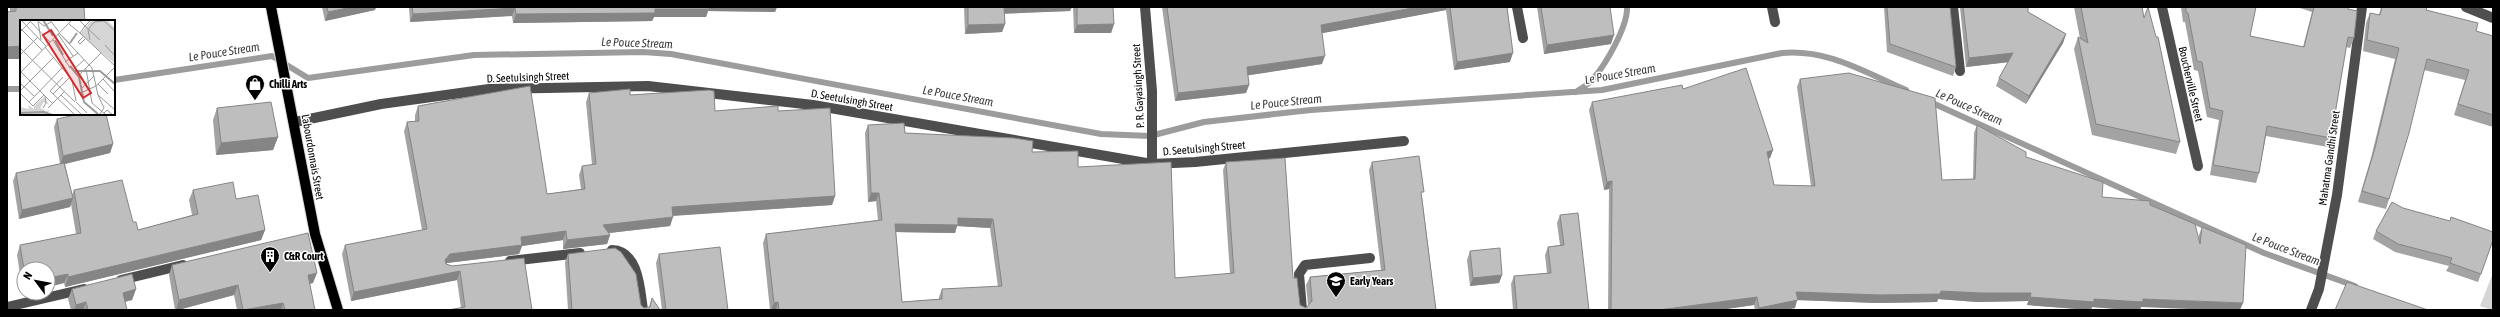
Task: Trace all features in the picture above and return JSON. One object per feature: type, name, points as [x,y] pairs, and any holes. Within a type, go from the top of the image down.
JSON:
[{"type":"main road","name":"Labourdonnais Street","points":[[271,7],[295,122],[311,235],[338,310]]},
{"type":"street","name":"P. R. Gayasingh Street","points":[[1144,7],[1152,91],[1152,164]]},
{"type":"street","points":[[1517,7],[1523,38]]},
{"type":"street","points":[[1772,7],[1775,22]]},
{"type":"street","points":[[1953,7],[1960,71]]},
{"type":"street","name":"Boucherville Street","points":[[2162,7],[2198,166]]},
{"type":"street","name":"Mahatma Gandhi Street","points":[[2311,310],[2319,289],[2337,195],[2362,7]]},
{"type":"street","points":[[2466,7],[2493,18]]},
{"type":"street","name":"D. Seetulsingh Street","points":[[295,122],[381,104],[489,89],[648,86],[813,105],[1152,164],[1195,162],[1404,141]]},
{"type":"street","points":[[503,262],[614,250],[626,257],[636,268],[643,310]]},
{"type":"street","points":[[1302,310],[1299,274],[1305,265],[1370,258]]},
{"type":"street","points":[[107,284],[192,263]]},
{"type":"street","points":[[7,307],[92,287]]},
{"type":"shaded area","points":[[2493,273],[2493,310],[2492,310],[2480,306]]},
{"type":"building","points":[[16,7],[84,7],[85,20],[20,20],[20,46],[7,47],[7,12],[16,11]]},
{"type":"building","points":[[327,7],[352,7],[328,12]]},
{"type":"building","points":[[412,7],[709,7],[709,9],[655,9],[655,13],[516,14],[515,8],[413,14]]},
{"type":"building","points":[[968,7],[1004,7],[1005,24],[968,25]]},
{"type":"building","points":[[1077,7],[1113,7],[1114,24],[1077,25]]},
{"type":"building","points":[[1167,7],[1418,7],[1321,25],[1325,56],[1247,67],[1249,85],[1178,93]]},
{"type":"building","points":[[1450,7],[1507,7],[1513,53],[1457,62]]},
{"type":"building","points":[[1541,7],[1610,7],[1614,35],[1547,45]]},
{"type":"building","points":[[1887,7],[1950,7],[1956,67],[1890,44]]},
{"type":"building","points":[[1963,7],[2028,7],[2028,12],[2066,34],[2029,96],[1999,78],[2013,53],[1969,58]]},
{"type":"building","points":[[2081,7],[2142,7],[2144,18],[2148,7],[2156,37],[2158,37],[2180,142],[2096,124],[2078,37],[2088,43]]},
{"type":"building","points":[[2186,7],[2256,7],[2250,36],[2304,47],[2314,7],[2348,7],[2348,9],[2357,11],[2354,38],[2348,37],[2331,138],[2267,126],[2259,173],[2213,165],[2223,111],[2210,108],[2202,62],[2197,61]]},
{"type":"building","points":[[2382,7],[2427,7],[2426,10],[2478,23],[2476,31],[2493,36],[2493,115],[2458,104],[2469,70],[2427,59],[2409,133],[2389,199],[2362,191],[2375,148],[2399,48],[2367,40],[2370,13],[2380,15]]},
{"type":"building","points":[[1746,68],[1773,150],[1767,152],[1774,185],[1815,186],[1800,79],[1849,73],[1935,98],[1942,180],[1975,179],[1977,125],[2026,152],[2026,157],[2103,182],[2102,197],[2150,201],[2150,205],[2195,224],[2200,244],[2202,227],[2246,245],[2243,303],[2143,299],[2143,302],[2094,299],[2094,302],[2030,297],[2031,293],[1941,291],[1940,294],[1880,295],[1796,292],[1798,300],[1759,308],[1757,297],[1659,310],[1611,310],[1612,181],[1607,182],[1592,102],[1682,85],[1683,89]]},
{"type":"building","points":[[530,86],[547,194],[585,189],[582,166],[596,164],[589,93],[630,89],[630,95],[709,90],[714,91],[715,111],[778,106],[778,111],[830,108],[835,196],[672,207],[673,217],[603,225],[610,235],[567,240],[566,231],[521,237],[522,245],[450,254],[445,260],[446,264],[452,266],[524,258],[532,310],[448,310],[465,307],[460,271],[354,292],[345,245],[427,229],[407,122],[419,121],[418,106]]},
{"type":"building","points":[[271,102],[278,137],[221,143],[217,108]]},
{"type":"building","points":[[75,115],[106,115],[113,144],[63,156],[57,119]]},
{"type":"building","points":[[904,123],[905,133],[1014,138],[1033,141],[1032,152],[1078,151],[1078,167],[1171,162],[1175,278],[1234,273],[1226,162],[1285,158],[1293,278],[1297,278],[1300,305],[1306,308],[1312,301],[1310,277],[1385,270],[1372,162],[1419,156],[1424,192],[1421,192],[1436,310],[779,310],[778,302],[774,303],[766,234],[882,220],[879,193],[871,193],[868,125]],"holes":[[[958,218],[993,219],[1002,286],[942,289],[942,299],[902,302],[895,224],[958,225]]]},
{"type":"building","points":[[64,163],[73,198],[22,210],[16,173]]},
{"type":"building","points":[[122,180],[133,222],[136,222],[138,230],[198,214],[193,190],[233,182],[236,199],[258,195],[265,230],[68,277],[68,274],[56,276],[56,261],[23,261],[20,245],[81,233],[74,190]]},
{"type":"building","points":[[2392,202],[2403,208],[2450,221],[2451,217],[2493,232],[2493,240],[2481,274],[2450,263],[2452,258],[2398,244],[2376,231]]},
{"type":"building","points":[[1578,213],[1589,310],[1517,310],[1514,276],[1551,273],[1548,247],[1564,245],[1560,215]]},
{"type":"building","points":[[308,233],[317,273],[308,275],[315,310],[285,310],[283,303],[243,310],[238,285],[179,300],[172,265]]},
{"type":"building","points":[[720,247],[728,310],[666,310],[659,254]]},
{"type":"building","points":[[615,248],[621,252],[636,274],[641,305],[644,308],[650,307],[652,298],[660,310],[572,310],[568,254]]},
{"type":"building","points":[[1500,248],[1502,275],[1473,278],[1470,251]]},
{"type":"building","points":[[132,274],[136,289],[123,293],[127,310],[88,310],[86,302],[76,305],[72,289]]},
{"type":"building","points":[[2347,282],[2428,310],[2335,310]]},
{"type":"waterway","points":[[1576,92],[1591,81],[1610,55],[1624,24],[1627,7]]},
{"type":"waterway","name":"Le Pouce Stream","points":[[115,80],[272,56],[308,78],[474,55],[643,52],[671,54],[1101,134],[1150,136],[1204,122],[1311,110],[1602,90],[1782,53],[1799,53],[1830,58],[1846,63],[1906,90]]},
{"type":"waterway","name":"Le Pouce Stream","points":[[7,89],[20,89]]},
{"type":"waterway","name":"Le Pouce Stream","points":[[1928,101],[2264,253],[2355,286]]},
{"type":"place","name":"Chilli Arts","points":[[255,101]]},
{"type":"place","name":"C&R Court","points":[[270,273]]},
{"type":"place","name":"Early Years","points":[[1336,298]]}]
